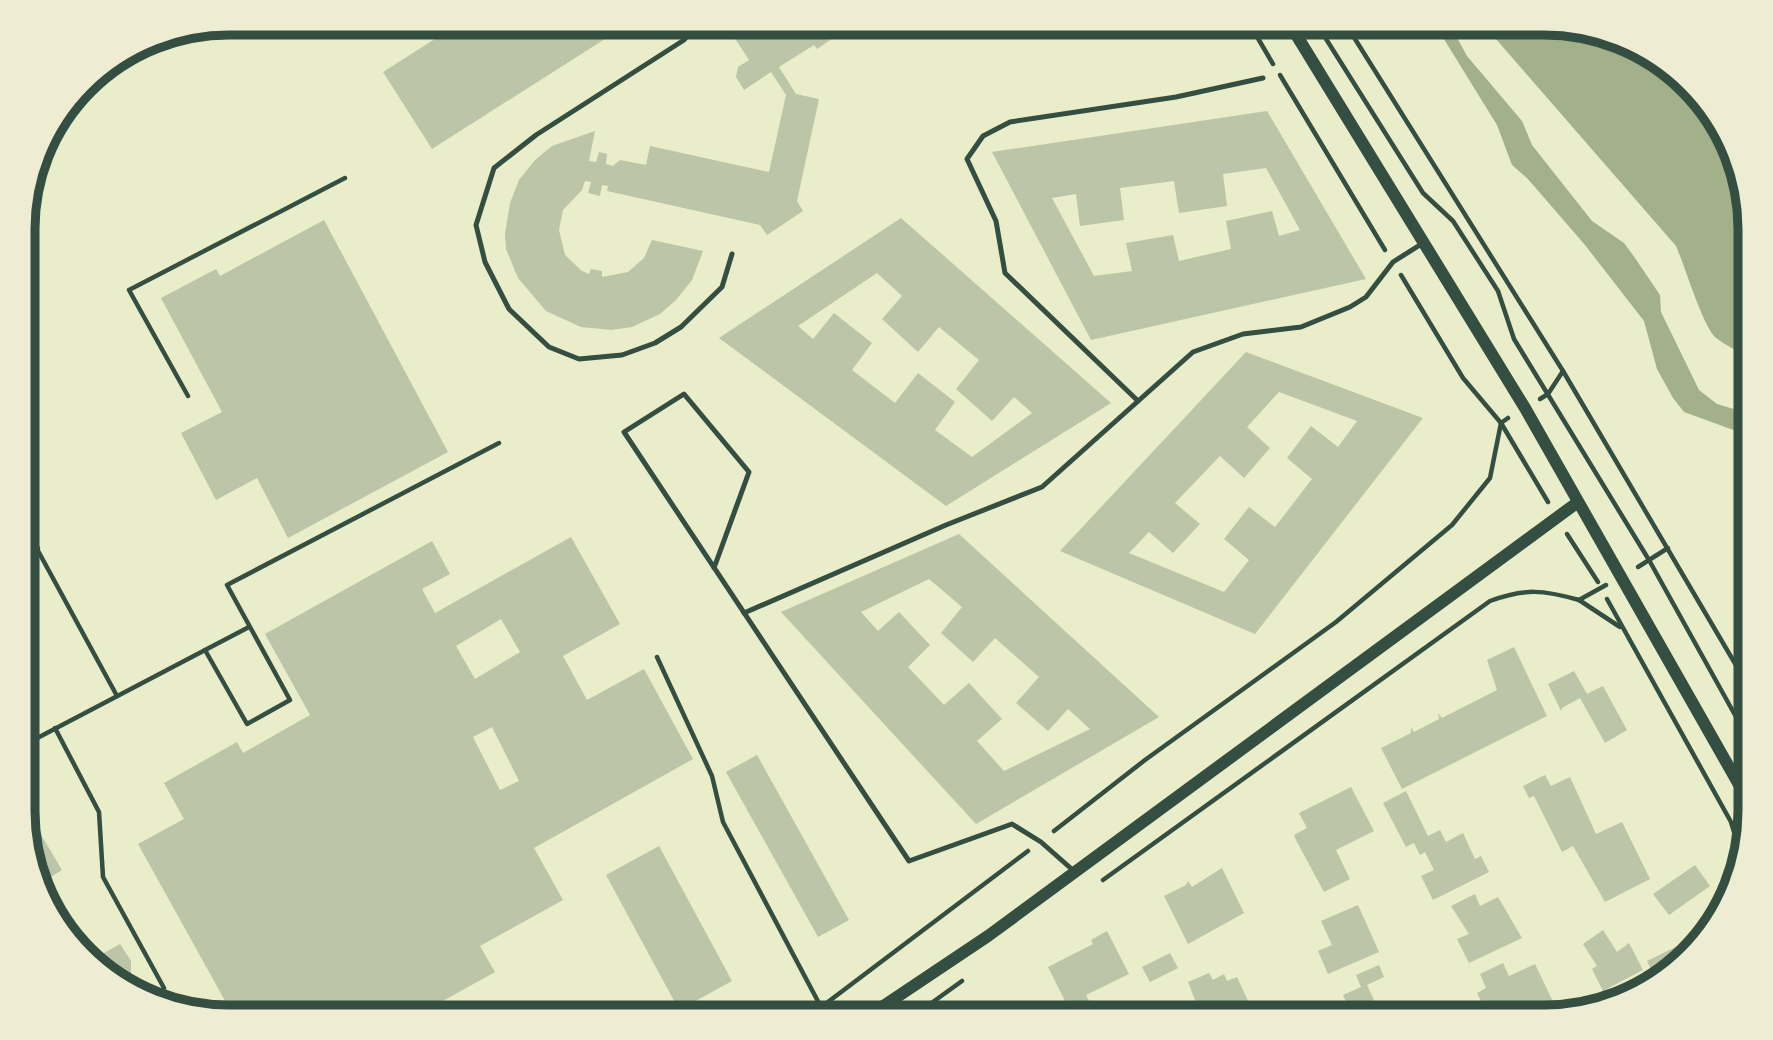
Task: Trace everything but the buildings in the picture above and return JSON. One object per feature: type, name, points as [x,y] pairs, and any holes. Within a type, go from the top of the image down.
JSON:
[{"type":"street","points":[[1296,35],[1525,408],[1738,783]]},
{"type":"street","points":[[885,1005],[988,936],[1578,502]]},
{"type":"lane","points":[[688,35],[536,135],[494,168],[476,225],[485,262],[509,309],[549,347],[579,359],[622,355],[655,343],[681,327],[722,287],[732,254]]},
{"type":"lane","points":[[1138,401],[1005,273],[996,221],[967,159],[983,136],[1010,122],[1176,97],[1263,78]]},
{"type":"lane","points":[[744,613],[946,525],[1042,487],[1193,352],[1243,334],[1301,327],[1350,307],[1366,297],[1392,262],[1423,243]]},
{"type":"lane","points":[[714,568],[749,471],[684,394],[624,432],[714,568],[909,861],[1012,824],[1041,842],[1075,872]]},
{"type":"path","points":[[1256,35],[1462,378],[1483,399],[1501,423]]},
{"type":"path","points":[[1324,35],[1423,193],[1453,221],[1497,291],[1514,339],[1649,560],[1738,720]]},
{"type":"path","points":[[1353,35],[1563,371],[1738,668]]},
{"type":"path","points":[[188,396],[129,290],[345,178]]},
{"type":"path","points":[[824,1005],[1145,760],[1336,622],[1452,525],[1490,478],[1501,423],[1548,394],[1563,371]]},
{"type":"path","points":[[205,650],[247,724],[290,700],[227,585],[499,443]]},
{"type":"path","points":[[35,543],[117,696]]},
{"type":"path","points":[[1649,560],[1668,548]]},
{"type":"path","points":[[1579,600],[1601,588]]},
{"type":"path","points":[[1097,884],[1490,601],[1517,591],[1552,592],[1579,600],[1623,628],[1731,822],[1736,838]]},
{"type":"path","points":[[35,739],[249,627]]},
{"type":"path","points":[[657,657],[712,776],[723,822],[817,1005]]},
{"type":"path","points":[[55,728],[99,811],[103,877],[164,988]]},
{"type":"path","points":[[929,1005],[966,978]]},
{"type":"shaded area","points":[[1441,35],[1456,35],[1467,56],[1522,121],[1532,145],[1592,221],[1624,243],[1660,295],[1661,312],[1699,390],[1717,404],[1738,410],[1738,432],[1684,412],[1657,369],[1644,321],[1585,245],[1527,178],[1512,165],[1497,125]]},
{"type":"shaded area","points":[[1492,35],[1569,37],[1618,50],[1662,75],[1698,111],[1723,155],[1734,191],[1738,216],[1738,352],[1711,332],[1676,246]]}]
